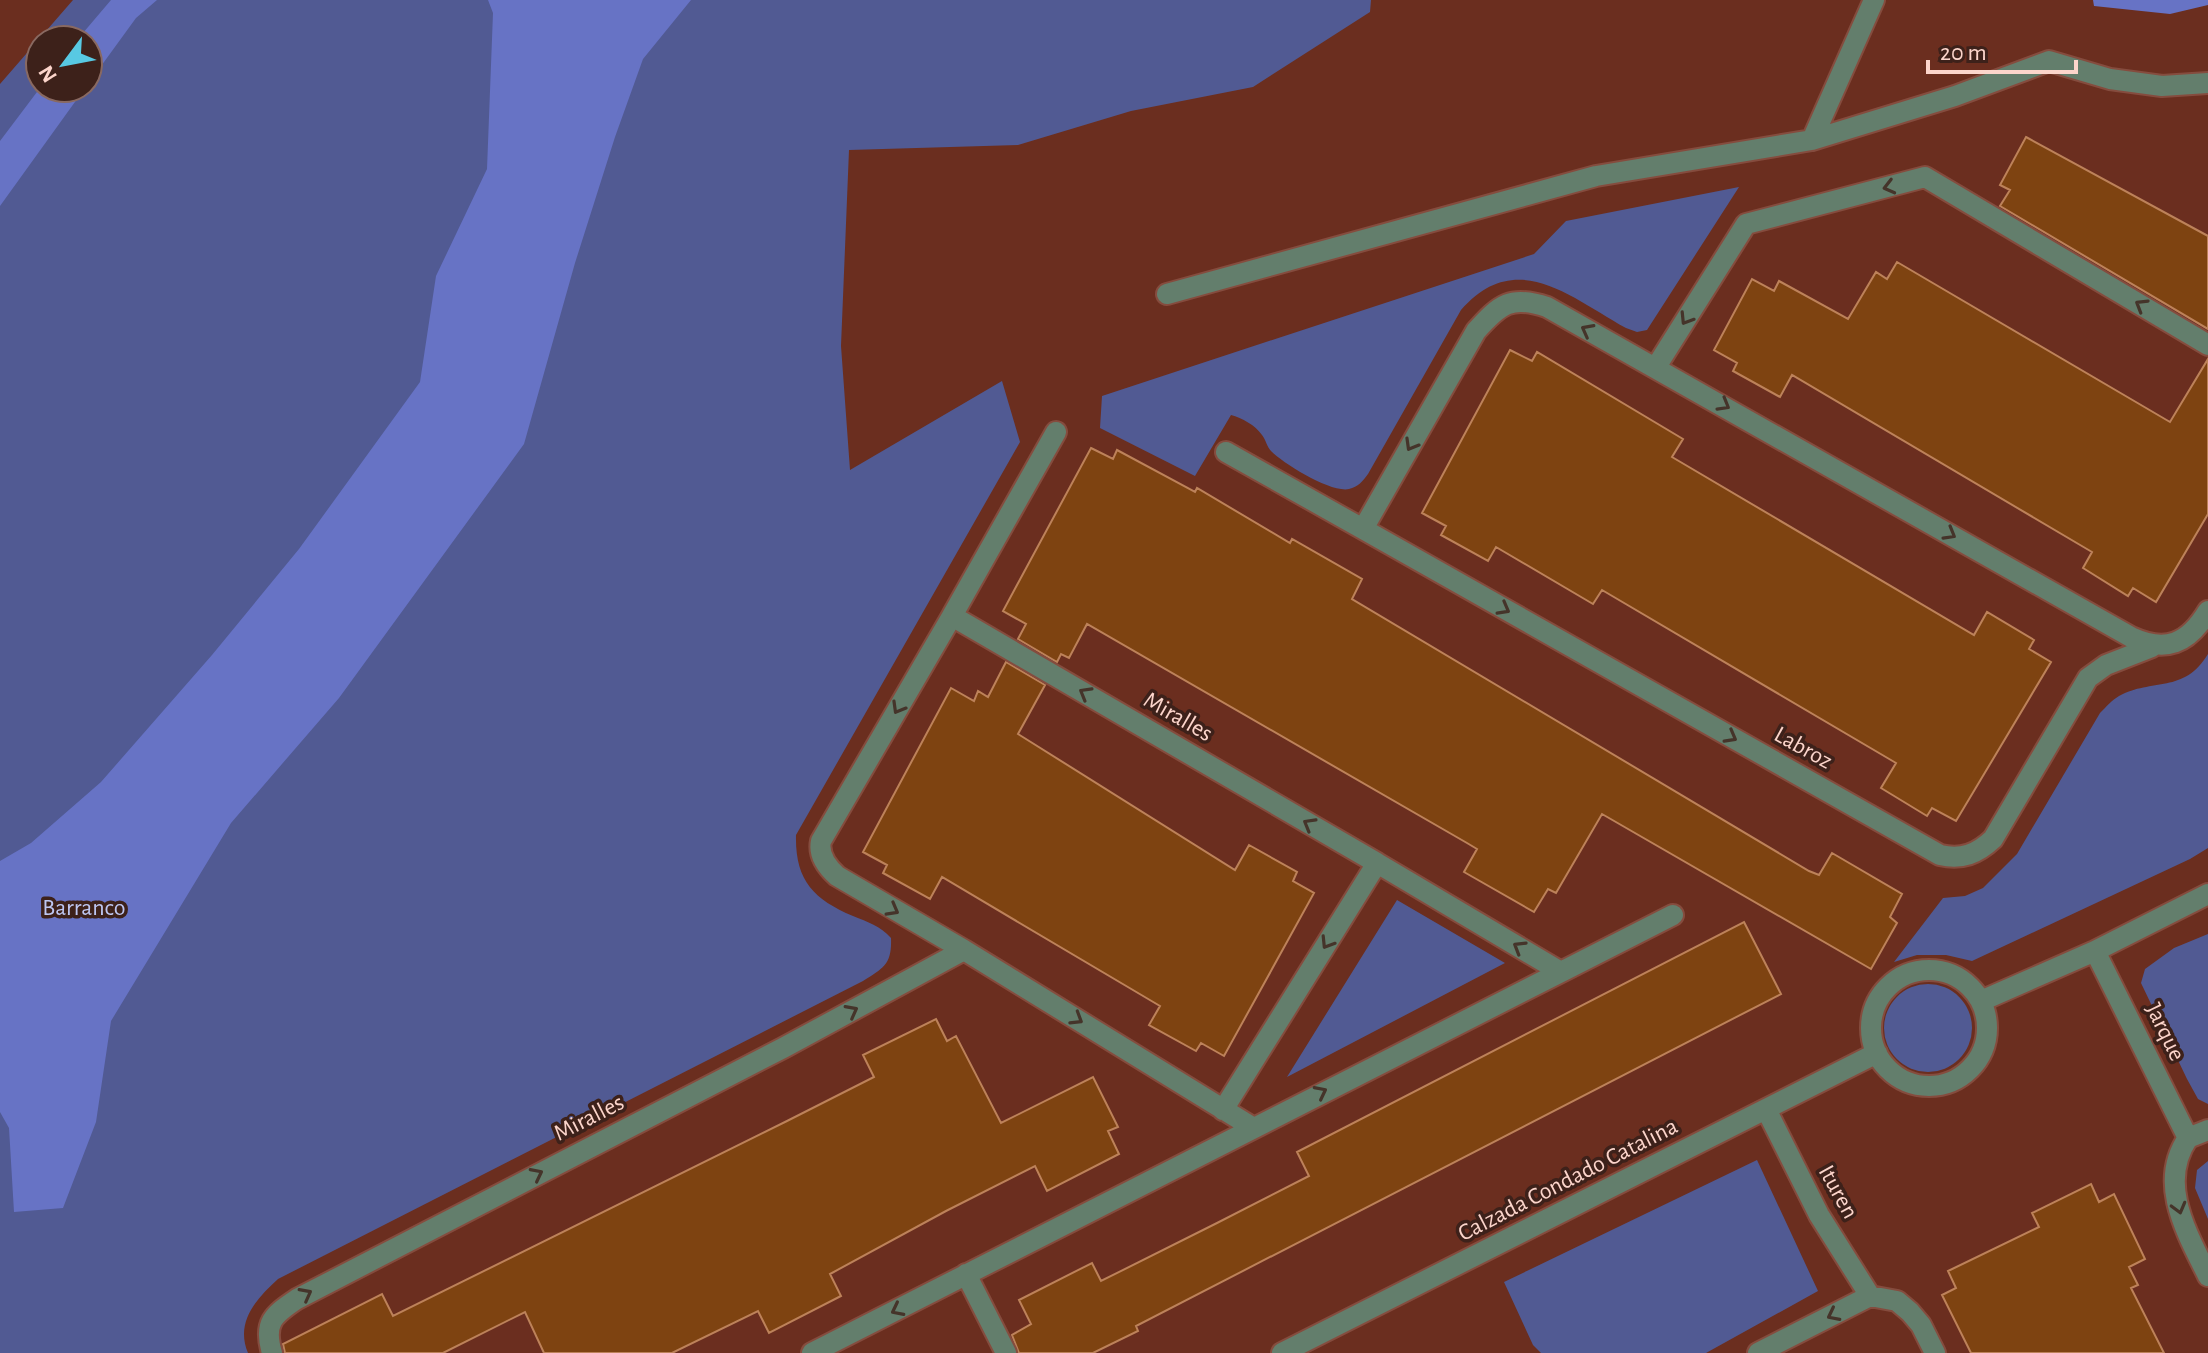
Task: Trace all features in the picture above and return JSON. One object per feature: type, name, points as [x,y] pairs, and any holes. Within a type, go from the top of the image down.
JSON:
[{"type":"street","points":[[1812,140],[1874,0]]},
{"type":"street","points":[[1167,294],[1596,176],[1812,140],[1955,96],[2049,61],[2110,79],[2162,86],[2208,83]]},
{"type":"street","points":[[1656,367],[1746,224],[1925,177],[2208,345]]},
{"type":"street","points":[[1363,529],[1476,331],[1502,307],[1527,300],[1547,307],[1656,367],[2117,630],[2152,647]]},
{"type":"street","points":[[1056,432],[821,841],[820,850],[826,864],[837,876],[964,950],[1252,1127]]},
{"type":"street","name":"Labroz","points":[[1226,452],[1940,855],[1955,858],[1983,848],[1993,839],[2093,672],[2152,647],[2177,642],[2191,633],[2208,611]]},
{"type":"street","name":"Miralles","points":[[952,616],[1561,972]]},
{"type":"street","points":[[1223,1110],[1377,863]]},
{"type":"street","points":[[1981,1001],[2095,951],[2208,894]]},
{"type":"street","points":[[812,1353],[1673,915]]},
{"type":"street","name":"Miralles","points":[[272,1353],[269,1326],[275,1315],[297,1299],[783,1048],[964,950]]},
{"type":"street","name":"Jarque","points":[[2095,951],[2188,1138]]},
{"type":"street","points":[[1920,970],[1937,970],[1955,976],[1970,987],[1981,1001],[1986,1019],[1986,1037],[1980,1055],[1955,1080],[1937,1086],[1902,1080],[1887,1068],[1877,1053],[1872,1027],[1877,1000],[1888,986],[1903,976],[1920,970]]},
{"type":"street","name":"Calzada Condado Catalina","points":[[1282,1353],[1877,1053]]},
{"type":"street","name":"Ituren","points":[[1766,1109],[1819,1215],[1870,1296]]},
{"type":"street","points":[[2208,1130],[2188,1138],[2176,1159],[2174,1190],[2184,1228],[2208,1276]]},
{"type":"street","points":[[966,1274],[1006,1353]]},
{"type":"street","points":[[1758,1353],[1870,1296],[1897,1301],[1904,1307],[1921,1325],[1935,1353]]},
{"type":"green space","points":[[73,0],[1371,0],[1370,12],[1253,87],[1131,111],[1018,145],[849,150],[841,346],[850,470],[1002,381],[1020,442],[796,835],[803,876],[817,895],[874,925],[891,938],[890,954],[881,969],[863,981],[278,1279],[255,1303],[246,1321],[244,1331],[248,1353],[0,1353],[0,84],[24,56],[24,104],[104,104],[104,24],[52,24]]},
{"type":"green space","points":[[111,0],[157,0],[136,18],[104,62],[104,24],[91,24]]},
{"type":"green space","name":"Barranco","points":[[488,0],[691,0],[643,59],[575,263],[524,444],[339,698],[231,823],[111,1021],[96,1122],[63,1208],[14,1212],[9,1128],[0,1112],[0,861],[31,843],[101,782],[299,549],[420,382],[436,276],[487,169],[493,13]]},
{"type":"green space","points":[[2093,0],[2208,0],[2208,5],[2170,14],[2094,6]]},
{"type":"green space","points":[[28,104],[73,104],[0,206],[0,141]]},
{"type":"green space","points":[[1739,187],[1647,330],[1637,332],[1626,328],[1564,292],[1543,284],[1523,280],[1502,282],[1482,291],[1461,310],[1368,474],[1352,488],[1331,487],[1297,470],[1271,451],[1256,428],[1231,415],[1195,476],[1100,428],[1102,396],[1534,254],[1566,221]]},
{"type":"green space","points":[[2208,654],[2208,848],[1972,961],[1946,955],[1917,955],[1894,962],[1943,898],[1965,896],[1983,888],[2017,854],[2100,713],[2109,704],[2131,691],[2189,675]]},
{"type":"green space","points":[[1397,900],[1505,963],[1287,1077]]},
{"type":"green space","points":[[2208,934],[2208,1104],[2198,1099],[2141,983],[2145,969],[2174,948]]},
{"type":"green space","points":[[1928,984],[1945,987],[1959,997],[1969,1011],[1972,1028],[1969,1045],[1959,1059],[1945,1069],[1928,1072],[1911,1069],[1897,1059],[1887,1045],[1884,1028],[1887,1011],[1897,997],[1911,987]]},
{"type":"green space","points":[[1757,1160],[1818,1291],[1706,1353],[1541,1353],[1533,1345],[1504,1282]]},
{"type":"green space","points":[[2208,1161],[2208,1219],[2195,1188],[2197,1170]]},
{"type":"building","points":[[2026,137],[2208,236],[2208,329],[2000,206],[2010,190],[2000,185]]},
{"type":"building","points":[[1897,262],[2170,422],[2208,359],[2208,514],[2156,602],[2133,588],[2128,596],[2083,568],[2092,552],[1792,375],[1780,397],[1733,371],[1737,363],[1714,350],[1752,279],[1774,291],[1779,281],[1848,319],[1876,272],[1887,279]]},
{"type":"building","points":[[1510,350],[1532,361],[1537,352],[1683,439],[1672,457],[1974,635],[1987,612],[2034,640],[2029,649],[2051,662],[1956,821],[1932,808],[1927,816],[1881,788],[1896,763],[1602,590],[1593,604],[1496,547],[1488,561],[1441,535],[1446,526],[1422,513]]},
{"type":"building","points":[[1091,448],[1113,459],[1117,450],[1195,492],[1197,488],[1290,543],[1292,539],[1362,579],[1352,599],[1809,871],[1819,875],[1832,853],[1902,894],[1890,917],[1897,923],[1871,969],[1602,814],[1556,893],[1548,889],[1534,912],[1464,872],[1477,849],[1087,624],[1069,658],[1061,654],[1057,662],[1018,639],[1026,624],[1003,611]]},
{"type":"building","points":[[1006,662],[1045,685],[1018,734],[1235,870],[1249,845],[1297,872],[1293,881],[1314,893],[1224,1056],[1201,1043],[1196,1051],[1149,1025],[1160,1006],[942,877],[930,899],[883,873],[887,865],[863,852],[951,688],[974,701],[978,691],[988,697]]},
{"type":"building","points":[[1744,922],[1781,994],[1136,1326],[1138,1331],[1093,1353],[1019,1353],[1012,1335],[1031,1324],[1019,1300],[1092,1263],[1101,1281],[1309,1176],[1297,1152]]},
{"type":"building","points":[[936,1019],[947,1041],[956,1036],[1001,1123],[1093,1077],[1118,1127],[1108,1131],[1119,1154],[1047,1191],[1035,1166],[946,1211],[830,1274],[841,1296],[769,1333],[758,1311],[672,1353],[544,1353],[525,1312],[443,1353],[285,1353],[283,1344],[382,1294],[393,1316],[874,1077],[863,1055]]},
{"type":"building","points":[[2091,1184],[2099,1202],[2114,1194],[2145,1259],[2129,1267],[2138,1285],[2131,1288],[2164,1353],[1971,1353],[1942,1295],[1956,1288],[1948,1271],[2039,1227],[2032,1213]]}]
